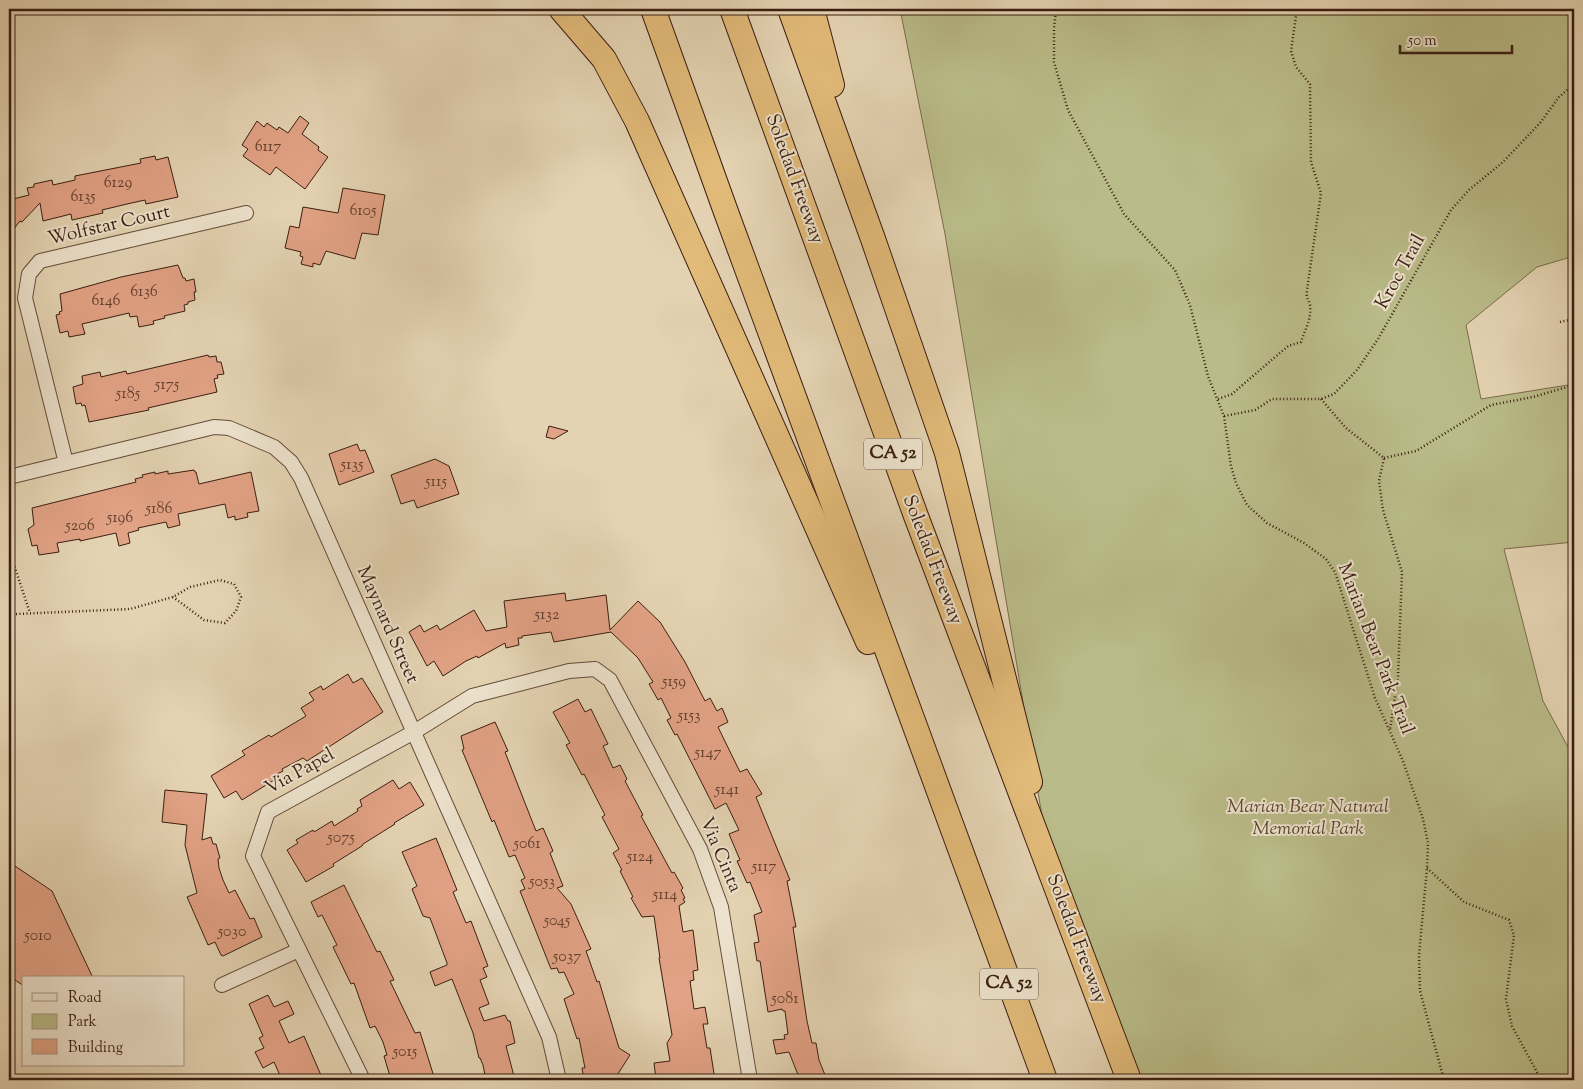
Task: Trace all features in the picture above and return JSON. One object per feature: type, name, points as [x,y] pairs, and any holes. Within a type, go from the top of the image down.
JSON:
[{"type":"highway","points":[[561,9],[604,59],[637,121],[860,625],[973,888]]},
{"type":"highway","points":[[640,9],[726,212]]},
{"type":"highway","name":"CA 52","points":[[653,9],[973,888],[1045,1080]]},
{"type":"highway","name":"Soledad Freeway","points":[[732,9],[912,507],[1129,1080]]},
{"type":"highway","points":[[790,9],[873,239],[947,453],[1060,897]]},
{"type":"highway","points":[[812,9],[873,239]]},
{"type":"street","name":"Wolfstar Court","points":[[66,464],[25,298],[29,274],[40,261],[246,213]]},
{"type":"street","name":"Maynard Street","points":[[9,477],[214,427],[229,428],[274,447],[290,462],[301,478],[549,1037],[559,1080]]},
{"type":"street","name":"Via Papel","points":[[363,1080],[253,856],[268,812],[414,732],[472,696],[569,671],[595,669]]},
{"type":"street","name":"Via Cinta","points":[[595,669],[610,680],[700,848],[721,907],[750,1080]]},
{"type":"street","points":[[222,985],[299,950]]},
{"type":"path","name":"Marian Bear Park Trail","points":[[1056,9],[1054,62],[1068,110],[1124,214],[1175,270],[1190,305],[1208,376],[1224,416],[1231,466],[1236,483],[1247,505],[1266,523],[1304,543],[1326,559],[1335,572],[1375,698],[1403,761],[1423,819],[1428,843],[1419,955],[1420,991],[1444,1080]]},
{"type":"path","points":[[1218,399],[1232,394],[1288,346],[1301,342],[1309,320],[1310,304],[1306,298],[1321,193],[1311,162],[1310,84],[1296,67],[1292,50],[1297,9]]},
{"type":"path","name":"Kroc Trail","points":[[1224,416],[1255,410],[1272,398],[1321,399],[1335,393],[1357,370],[1378,339],[1451,210],[1469,190],[1504,162],[1540,123],[1559,97],[1574,84]]},
{"type":"path","points":[[1560,322],[1574,319]]},
{"type":"path","points":[[1384,458],[1416,451],[1491,405],[1533,397],[1574,385]]},
{"type":"path","points":[[1321,399],[1346,428],[1384,458]]},
{"type":"path","points":[[1384,458],[1379,481],[1383,510],[1402,572],[1398,676],[1390,731]]},
{"type":"path","points":[[9,550],[30,613]]},
{"type":"path","points":[[16,614],[130,609],[173,597],[190,587],[220,580],[234,584],[241,597],[236,611],[224,624],[204,620],[173,597]]},
{"type":"path","points":[[1427,868],[1464,902],[1509,920],[1514,935],[1506,999],[1512,1026],[1540,1080]]},
{"type":"green space","name":"Marian Bear Natural Memorial Park","points":[[900,9],[1574,9],[1574,256],[1537,267],[1466,325],[1481,399],[1574,384],[1574,542],[1504,549],[1543,701],[1574,758],[1574,1080],[1120,1080],[1055,894],[945,234]]},
{"type":"building","points":[[300,116],[309,123],[302,134],[319,147],[318,150],[328,157],[305,189],[276,167],[270,175],[243,156],[248,149],[242,145],[257,121],[264,127],[267,123],[277,130],[279,127],[288,133]]},
{"type":"building","points":[[155,156],[156,160],[168,157],[178,197],[146,204],[145,200],[102,210],[103,213],[72,220],[71,214],[43,221],[40,203],[22,222],[20,221],[9,235],[9,200],[29,195],[27,188],[34,187],[34,184],[52,180],[53,185],[75,180],[75,176],[141,163],[140,159]]},
{"type":"building","points":[[343,188],[385,195],[378,235],[362,233],[355,259],[326,251],[320,265],[313,263],[313,267],[301,264],[303,257],[300,256],[301,252],[285,248],[290,226],[299,228],[303,207],[338,213]]},
{"type":"building","points":[[178,265],[186,281],[194,279],[196,292],[194,292],[195,300],[184,305],[185,311],[164,316],[165,318],[153,321],[154,324],[139,327],[137,316],[130,317],[129,313],[82,324],[85,334],[69,337],[68,331],[60,333],[56,315],[62,311],[60,294],[121,277]]},
{"type":"building","points":[[208,355],[209,357],[216,356],[217,362],[221,362],[224,374],[217,375],[218,378],[214,379],[217,392],[148,408],[149,410],[89,422],[85,405],[82,406],[81,403],[76,404],[73,387],[83,384],[82,376],[100,372],[101,377],[126,371],[127,374]]},
{"type":"building","points":[[549,426],[568,431],[554,439],[546,437]]},
{"type":"building","points":[[357,444],[360,451],[365,450],[374,472],[339,485],[329,454]]},
{"type":"building","points":[[435,459],[449,466],[459,494],[417,508],[414,500],[401,504],[391,475]]},
{"type":"building","points":[[194,470],[199,484],[251,472],[259,511],[247,513],[248,517],[235,520],[235,516],[228,518],[225,504],[178,514],[180,525],[168,528],[166,522],[138,528],[139,530],[128,533],[130,543],[119,546],[116,533],[80,541],[80,539],[57,543],[59,552],[39,555],[37,545],[32,546],[28,529],[34,525],[32,508],[136,482],[135,479],[143,477],[142,475],[155,472],[155,474],[168,471],[168,474]]},
{"type":"building","points":[[565,593],[566,601],[606,595],[610,630],[638,601],[660,622],[685,662],[705,701],[710,698],[717,711],[722,708],[728,722],[718,727],[740,772],[747,769],[762,794],[756,797],[790,880],[787,881],[796,927],[793,927],[807,1021],[812,1043],[816,1043],[819,1060],[827,1080],[800,1080],[789,1052],[776,1054],[773,1040],[785,1039],[784,1035],[788,1034],[785,1011],[782,1009],[768,1012],[760,961],[757,961],[754,943],[759,942],[754,915],[762,912],[750,882],[747,883],[737,861],[740,860],[729,834],[739,830],[726,803],[715,809],[677,734],[675,735],[667,720],[671,718],[661,698],[658,700],[649,684],[653,682],[638,658],[611,632],[554,642],[551,632],[522,636],[522,638],[518,638],[519,645],[506,648],[505,643],[478,658],[477,656],[466,661],[443,676],[434,661],[427,666],[409,632],[420,625],[424,632],[437,625],[440,630],[474,610],[486,631],[507,627],[504,601]]},
{"type":"building","points":[[348,674],[353,683],[362,678],[383,712],[307,761],[303,758],[282,769],[283,771],[277,774],[279,777],[242,800],[236,791],[224,798],[211,776],[245,755],[242,751],[269,735],[271,737],[306,716],[301,708],[314,700],[309,693],[321,686],[323,690]]},
{"type":"building","points":[[578,699],[585,712],[591,709],[608,744],[603,746],[613,768],[620,765],[627,779],[625,781],[643,815],[641,816],[672,873],[674,872],[683,888],[681,890],[685,902],[679,906],[683,932],[693,930],[698,970],[693,971],[694,980],[690,981],[694,1009],[705,1007],[708,1024],[703,1024],[707,1048],[710,1048],[715,1080],[673,1080],[672,1077],[656,1079],[654,1063],[670,1061],[667,1043],[672,1035],[654,916],[642,917],[631,898],[633,897],[613,853],[619,849],[602,817],[605,815],[584,774],[582,775],[566,745],[570,743],[553,712]]},
{"type":"building","points":[[495,722],[508,751],[505,752],[536,831],[543,828],[553,851],[550,853],[563,886],[557,888],[571,904],[591,949],[586,951],[597,982],[599,981],[619,1048],[630,1055],[614,1080],[584,1080],[582,1068],[585,1068],[579,1038],[577,1039],[564,999],[574,994],[564,972],[559,973],[557,968],[551,969],[520,891],[525,889],[521,880],[525,878],[515,855],[509,857],[462,750],[464,749],[461,736]]},
{"type":"building","points":[[393,780],[399,789],[410,782],[424,805],[333,864],[334,866],[306,882],[287,850],[298,843],[296,840],[313,830],[314,832],[332,821],[334,826],[358,811],[357,809],[362,806],[360,800]]},
{"type":"building","points":[[165,790],[207,794],[202,840],[211,837],[213,844],[216,844],[220,858],[218,859],[219,868],[229,893],[235,890],[250,919],[254,918],[262,937],[223,956],[215,942],[208,945],[187,897],[197,893],[185,845],[187,825],[162,822]]},
{"type":"building","points":[[436,838],[457,890],[453,892],[466,923],[471,921],[488,966],[483,968],[487,977],[480,980],[489,1004],[479,1008],[484,1021],[505,1015],[508,1021],[510,1021],[515,1043],[506,1046],[515,1080],[486,1080],[473,1033],[452,979],[435,986],[430,972],[447,965],[447,963],[430,918],[423,916],[412,889],[417,886],[402,852]]},
{"type":"building","points":[[9,862],[52,891],[92,976],[22,976],[22,985],[9,976]]},
{"type":"building","points":[[344,885],[377,952],[380,951],[394,980],[390,981],[415,1033],[420,1032],[435,1080],[391,1080],[384,1056],[387,1055],[383,1042],[375,1026],[370,1028],[354,983],[351,984],[333,947],[337,945],[322,915],[318,917],[311,902]]},
{"type":"building","points":[[268,995],[274,1007],[288,1001],[294,1014],[279,1021],[289,1043],[304,1036],[323,1080],[282,1080],[274,1062],[263,1068],[255,1052],[264,1048],[259,1038],[263,1036],[249,1004]]}]
